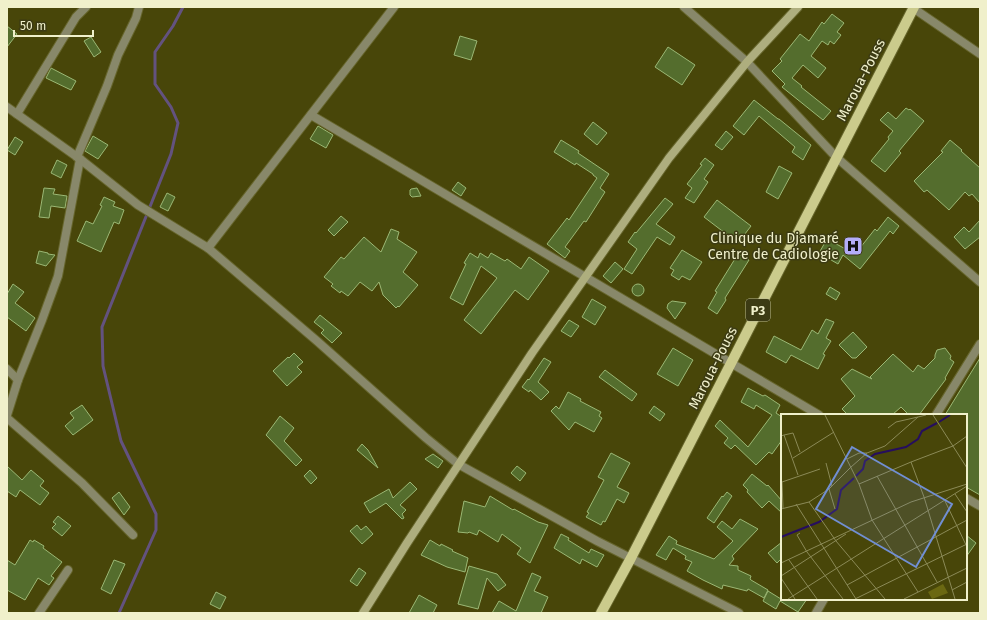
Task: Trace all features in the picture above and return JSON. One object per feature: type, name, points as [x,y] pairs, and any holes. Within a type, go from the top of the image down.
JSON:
[{"type":"main road","points":[[363,613],[458,464],[532,353],[669,158],[747,62],[798,7]]},
{"type":"main road","name":"Maroua-Pouss","points":[[601,613],[731,364],[913,7]]},
{"type":"street","points":[[17,114],[76,18],[86,7]]},
{"type":"street","points":[[133,535],[82,483],[7,417],[18,380],[58,276],[78,158],[118,55],[136,18],[139,7]]},
{"type":"street","points":[[208,248],[394,7]]},
{"type":"street","points":[[684,7],[747,62],[836,157],[980,282]]},
{"type":"street","points":[[913,7],[980,54]]},
{"type":"street","points":[[7,107],[78,158],[155,217],[208,248],[317,341],[426,438],[458,464],[597,541],[740,613]]},
{"type":"street","points":[[311,115],[817,414]]},
{"type":"street","points":[[937,414],[980,344]]},
{"type":"street","points":[[7,369],[18,380]]},
{"type":"street","points":[[967,499],[980,506]]},
{"type":"street","points":[[39,613],[68,570]]},
{"type":"street","points":[[816,613],[823,600]]},
{"type":"building","points":[[832,14],[844,23],[837,32],[841,35],[834,44],[830,41],[828,45],[822,41],[811,56],[826,68],[818,78],[803,65],[792,78],[831,111],[823,120],[782,87],[785,84],[772,71],[782,61],[780,59],[800,34],[809,41],[822,22],[824,24]]},
{"type":"building","points":[[7,26],[17,34],[7,47]]},
{"type":"building","points":[[460,36],[477,41],[471,60],[454,55]]},
{"type":"building","points":[[91,37],[101,52],[94,57],[84,41]]},
{"type":"building","points":[[668,47],[695,65],[682,85],[655,67]]},
{"type":"building","points":[[51,68],[76,81],[71,90],[46,78]]},
{"type":"building","points":[[754,100],[811,145],[803,160],[792,152],[795,147],[759,116],[744,135],[733,126]]},
{"type":"building","points":[[906,108],[909,110],[910,109],[924,121],[899,151],[901,153],[885,172],[871,161],[889,139],[888,137],[893,131],[880,120],[888,112],[896,119]]},
{"type":"building","points":[[593,122],[607,133],[597,145],[584,134]]},
{"type":"building","points":[[318,126],[333,135],[326,148],[310,139]]},
{"type":"building","points":[[726,131],[733,137],[722,150],[715,145]]},
{"type":"building","points":[[93,136],[108,145],[98,159],[85,151]]},
{"type":"building","points":[[15,137],[23,142],[15,155],[7,150]]},
{"type":"building","points":[[561,140],[579,151],[578,153],[609,174],[600,188],[605,192],[586,222],[584,221],[565,247],[570,251],[565,258],[547,244],[567,218],[569,220],[597,178],[576,163],[575,165],[554,152]]},
{"type":"building","points":[[950,140],[980,168],[980,203],[972,194],[969,196],[965,192],[949,210],[927,190],[924,192],[914,181],[943,152],[941,151]]},
{"type":"building","points":[[705,158],[714,165],[704,179],[708,182],[694,203],[685,198],[692,188],[687,184],[702,165],[700,164]]},
{"type":"building","points":[[57,160],[67,165],[61,178],[51,173]]},
{"type":"building","points":[[779,166],[792,173],[778,199],[766,192]]},
{"type":"building","points":[[458,182],[466,188],[461,196],[452,190]]},
{"type":"building","points":[[44,188],[55,189],[53,194],[67,196],[65,208],[51,206],[49,218],[39,217]]},
{"type":"building","points":[[417,188],[421,196],[412,197],[410,195],[410,190]]},
{"type":"building","points":[[167,193],[175,197],[168,211],[160,207]]},
{"type":"building","points":[[104,197],[115,202],[113,206],[124,210],[119,224],[114,222],[101,252],[77,241],[86,221],[93,224],[102,206],[100,205]]},
{"type":"building","points":[[665,198],[673,204],[656,224],[675,237],[670,245],[657,237],[632,274],[624,269],[637,249],[628,242]]},
{"type":"building","points":[[717,200],[751,226],[738,243],[704,217]]},
{"type":"building","points":[[341,216],[348,222],[334,236],[328,230]]},
{"type":"building","points":[[888,217],[899,226],[893,234],[890,231],[860,269],[843,255],[838,264],[819,253],[827,239],[853,253],[856,253],[875,229],[877,231]]},
{"type":"building","points":[[980,220],[980,237],[965,249],[954,237],[964,227],[969,232]]},
{"type":"building","points":[[391,229],[399,232],[397,239],[417,252],[403,272],[418,285],[399,307],[398,306],[396,308],[383,295],[379,282],[372,291],[360,282],[348,296],[341,291],[340,293],[331,286],[333,284],[324,277],[341,257],[344,259],[364,237],[381,252]]},
{"type":"building","points":[[682,250],[702,262],[690,280],[682,276],[679,280],[671,275],[674,270],[670,268]]},
{"type":"building","points":[[39,251],[55,255],[46,266],[36,263]]},
{"type":"building","points":[[470,253],[478,258],[480,253],[488,258],[491,253],[505,261],[507,259],[521,269],[529,257],[549,271],[528,300],[515,290],[481,334],[464,320],[497,278],[481,266],[463,305],[450,298],[466,264],[464,263]]},
{"type":"building","points":[[738,254],[749,260],[725,298],[726,300],[717,314],[708,308],[717,292],[715,291]]},
{"type":"building","points":[[615,262],[623,269],[611,283],[603,276]]},
{"type":"building","points":[[13,284],[24,292],[15,303],[35,318],[26,331],[7,317],[7,294]]},
{"type":"building","points":[[638,284],[642,286],[644,290],[642,294],[638,296],[634,294],[632,290],[634,286]]},
{"type":"building","points":[[830,287],[840,293],[836,300],[826,294]]},
{"type":"building","points":[[592,299],[606,307],[595,325],[582,317]]},
{"type":"building","points":[[672,301],[686,303],[675,319],[667,308],[668,304]]},
{"type":"building","points":[[320,315],[342,333],[332,343],[321,333],[324,330],[314,322]]},
{"type":"building","points":[[826,319],[834,322],[826,338],[831,341],[823,354],[825,355],[818,369],[791,355],[786,363],[766,352],[774,336],[801,350],[812,330],[818,334]]},
{"type":"building","points":[[569,320],[579,326],[571,337],[561,331]]},
{"type":"building","points":[[853,332],[867,347],[856,358],[852,358],[839,345]]},
{"type":"building","points":[[673,348],[693,360],[678,386],[657,374]]},
{"type":"building","points":[[945,348],[951,356],[950,359],[954,362],[945,378],[946,379],[920,414],[908,414],[901,407],[893,414],[847,414],[842,409],[855,396],[841,379],[852,369],[872,379],[870,377],[893,354],[913,372],[918,365],[924,369],[935,358],[937,350]]},
{"type":"building","points":[[294,353],[303,362],[297,367],[302,372],[287,386],[273,371]]},
{"type":"building","points":[[544,358],[551,362],[538,382],[549,392],[541,400],[530,390],[529,392],[522,387],[528,379],[529,380]]},
{"type":"building","points":[[980,358],[980,495],[967,488],[967,414],[946,414]]},
{"type":"building","points":[[605,370],[637,394],[632,401],[599,377]]},
{"type":"building","points":[[748,388],[763,396],[765,395],[780,405],[776,413],[781,416],[781,441],[772,454],[769,452],[756,465],[735,445],[731,449],[724,443],[728,438],[715,426],[720,420],[748,447],[772,415],[756,405],[754,409],[741,402]]},
{"type":"building","points":[[568,392],[581,399],[580,401],[601,412],[599,416],[602,418],[594,432],[575,422],[569,430],[551,411],[556,406],[559,409]]},
{"type":"building","points":[[82,405],[93,420],[73,435],[65,426],[74,418],[70,413]]},
{"type":"building","points":[[654,406],[665,414],[660,421],[649,413]]},
{"type":"building","points":[[280,416],[294,428],[284,441],[302,460],[296,466],[266,435]]},
{"type":"building","points":[[362,444],[368,450],[378,468],[357,450]]},
{"type":"building","points":[[611,453],[630,463],[617,487],[629,493],[624,503],[617,499],[605,522],[603,521],[601,525],[586,517],[589,513],[587,512],[604,480],[598,477]]},
{"type":"building","points":[[433,454],[443,461],[438,468],[425,459]]},
{"type":"building","points":[[7,466],[22,480],[31,470],[44,481],[40,486],[49,493],[40,505],[20,490],[16,497],[7,491]]},
{"type":"building","points":[[517,466],[526,473],[520,481],[511,473]]},
{"type":"building","points":[[310,470],[317,478],[311,484],[304,476]]},
{"type":"building","points":[[752,474],[767,486],[768,485],[781,500],[781,512],[769,501],[762,508],[747,492],[748,490],[743,485]]},
{"type":"building","points":[[410,482],[417,489],[400,505],[406,510],[402,514],[404,518],[402,519],[386,503],[370,513],[364,503],[389,489],[393,498]]},
{"type":"building","points":[[119,492],[130,507],[124,515],[112,498]]},
{"type":"building","points":[[727,492],[732,496],[714,523],[707,518],[722,496],[723,497]]},
{"type":"building","points":[[490,496],[513,510],[514,509],[538,522],[548,525],[530,563],[517,554],[521,548],[502,534],[498,542],[479,530],[477,535],[469,532],[458,532],[464,501],[485,507]]},
{"type":"building","points":[[58,516],[71,526],[62,536],[52,528],[56,524],[53,522]]},
{"type":"building","points":[[740,519],[758,529],[732,556],[734,559],[729,565],[738,566],[738,570],[751,576],[751,580],[768,590],[764,598],[748,589],[747,591],[723,585],[722,589],[703,580],[687,571],[692,562],[685,559],[686,556],[673,548],[666,560],[656,555],[669,536],[677,541],[676,544],[714,559],[733,541],[717,527],[722,521],[732,529]]},
{"type":"building","points":[[357,525],[361,530],[366,526],[373,534],[362,544],[350,531]]},
{"type":"building","points":[[561,534],[589,553],[591,549],[604,555],[597,567],[582,559],[580,564],[554,548]]},
{"type":"building","points":[[967,536],[976,543],[967,556]]},
{"type":"building","points":[[30,540],[33,542],[34,540],[44,546],[43,548],[62,562],[51,576],[54,578],[49,585],[38,578],[25,600],[7,590],[7,560],[15,565]]},
{"type":"building","points":[[430,540],[468,558],[465,572],[447,567],[421,555]]},
{"type":"building","points":[[781,543],[781,559],[777,563],[768,553]]},
{"type":"building","points":[[114,560],[125,564],[111,594],[101,589]]},
{"type":"building","points":[[469,566],[497,574],[506,585],[498,591],[487,578],[478,609],[458,604]]},
{"type":"building","points":[[359,568],[366,573],[357,586],[350,581]]},
{"type":"building","points":[[532,573],[541,577],[534,591],[548,597],[541,613],[492,613],[499,601],[516,611]]},
{"type":"building","points":[[768,591],[781,600],[806,600],[798,612],[780,601],[776,609],[763,601]]},
{"type":"building","points":[[216,592],[226,597],[220,609],[210,604]]},
{"type":"building","points":[[419,595],[437,605],[433,613],[409,613]]},
{"type":"waterway","points":[[119,613],[156,530],[156,514],[121,441],[103,366],[102,327],[171,154],[178,123],[171,107],[155,84],[155,52],[173,26],[183,7]]},
{"type":"place","name":"Clinique du Djamaré Centre de Cadiologie","points":[[853,246]]}]
